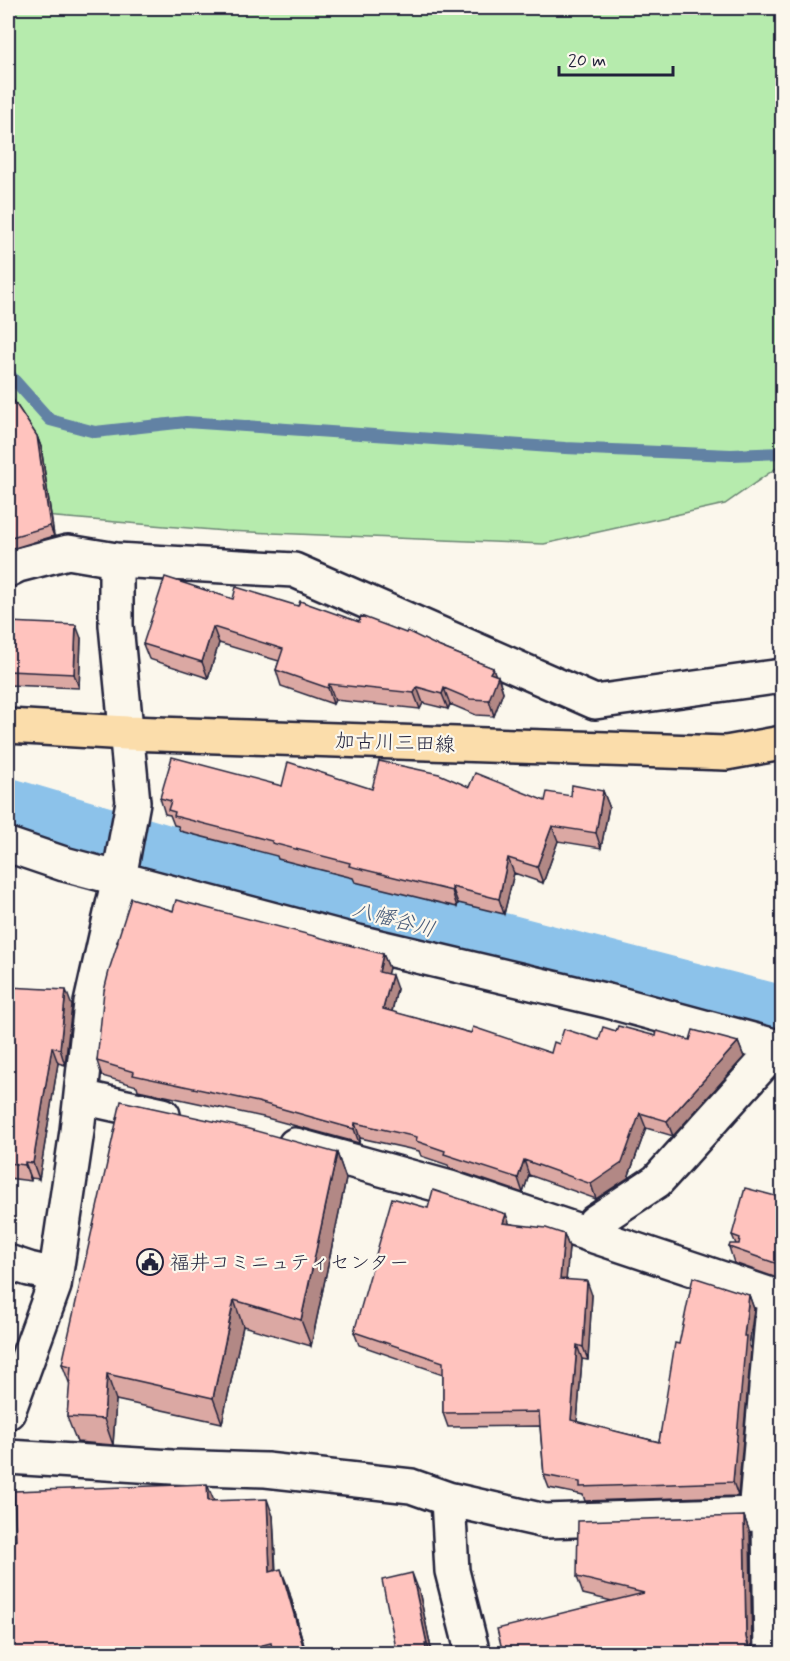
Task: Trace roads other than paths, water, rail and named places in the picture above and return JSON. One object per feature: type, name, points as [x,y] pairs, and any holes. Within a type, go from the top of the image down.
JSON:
[{"type":"main road","name":"加古川三田線","points":[[8,726],[127,733],[726,753],[783,743]]},
{"type":"street","points":[[8,570],[18,565],[68,552],[116,560],[294,570],[595,702],[783,676]]},
{"type":"street","points":[[8,1411],[54,1286],[81,1097],[91,1003],[119,878],[133,802],[116,624],[116,560]]},
{"type":"street","points":[[8,844],[64,864],[358,942],[608,1001],[779,1047],[657,1181],[595,1222],[590,1235]]},
{"type":"street","points":[[81,1097],[192,1121]]},
{"type":"street","points":[[270,1138],[450,1188],[774,1296],[766,1505],[769,1525],[771,1653]]},
{"type":"street","points":[[8,1262],[55,1275]]},
{"type":"street","points":[[8,1457],[266,1470],[411,1486],[448,1499],[545,1521],[766,1505]]},
{"type":"street","points":[[448,1499],[452,1571],[473,1653]]},
{"type":"waterway","points":[[8,373],[50,420],[95,432],[186,422],[565,448],[731,455],[782,453]]},
{"type":"waterway","name":"八幡谷川","points":[[8,812],[190,866],[782,1020]]},
{"type":"place","name":"福井コミニュティセンター","points":[[150,1262]]}]
